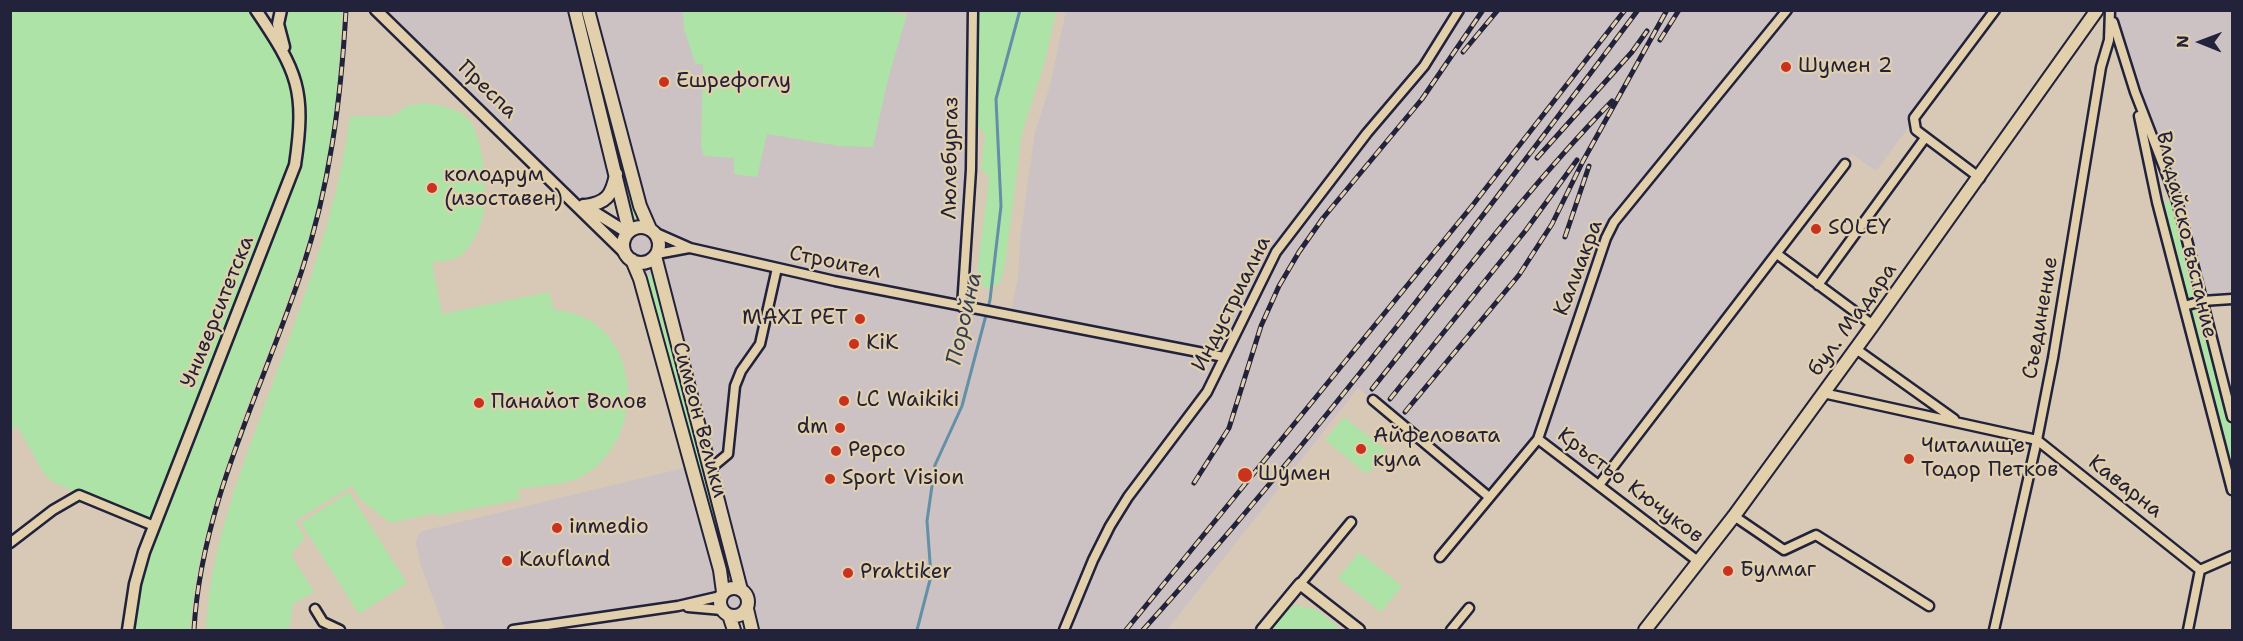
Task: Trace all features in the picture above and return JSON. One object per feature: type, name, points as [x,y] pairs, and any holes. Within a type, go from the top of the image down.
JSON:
[{"type":"main road","points":[[575,10],[616,170],[628,232],[624,243],[629,256],[644,262],[656,255]]},
{"type":"main road","points":[[588,10],[640,206],[659,243],[656,255],[741,590],[748,600],[747,609],[752,630]]},
{"type":"main road","name":"бул. Мадара","points":[[1645,630],[1734,516],[1856,349],[1980,178],[2097,10]]},
{"type":"main road","points":[[585,206],[601,203],[610,196],[616,170]]},
{"type":"main road","points":[[628,232],[639,227],[653,231]]},
{"type":"main road","name":"Симеон Велики","points":[[629,256],[640,279],[692,466],[720,570],[722,594]]},
{"type":"main road","name":"бул. Мадара","points":[[1654,630],[1699,562]]},
{"type":"main road","points":[[734,630],[725,613],[722,594],[734,588],[741,590]]},
{"type":"main road","points":[[725,613],[741,615],[747,609]]},
{"type":"street","name":"Университетска","points":[[129,630],[135,584],[154,526],[295,165],[299,137],[299,101],[296,79],[288,59],[256,10]]},
{"type":"street","points":[[281,10],[278,24],[288,59]]},
{"type":"street","name":"Преспа","points":[[376,10],[629,256]]},
{"type":"street","name":"Люлебургаз","points":[[962,307],[971,170],[973,10]]},
{"type":"street","name":"Индустриална","points":[[1064,630],[1110,526],[1128,497],[1195,410],[1282,244],[1367,133],[1424,66],[1459,10]]},
{"type":"street","name":"Калиакра","points":[[1440,557],[1538,439],[1606,238],[1614,222],[1787,10]]},
{"type":"street","points":[[1980,178],[1916,130],[1914,118],[1995,10]]},
{"type":"street","name":"Владайско въстание","points":[[2110,14],[2135,92],[2177,201],[2232,417]]},
{"type":"street","name":"Съединение","points":[[1994,630],[2037,440],[2110,14]]},
{"type":"street","name":"Владайско въстание","points":[[2135,92],[2157,202],[2232,490]]},
{"type":"street","points":[[1818,285],[1925,138]]},
{"type":"street","points":[[1599,485],[1845,164]]},
{"type":"street","points":[[569,198],[628,232]]},
{"type":"street","points":[[653,231],[690,248]]},
{"type":"street","points":[[656,255],[690,248]]},
{"type":"street","name":"Строител","points":[[690,248],[1010,317],[1224,357]]},
{"type":"street","points":[[1777,254],[1873,325]]},
{"type":"street","points":[[710,469],[728,454],[735,386],[750,356],[760,344],[777,268]]},
{"type":"street","points":[[2184,306],[2202,301],[2232,299]]},
{"type":"street","name":"Каварна","points":[[1856,349],[1956,421]]},
{"type":"street","name":"Каварна","points":[[1823,393],[2037,440],[2200,570]]},
{"type":"street","points":[[1373,400],[1489,497]]},
{"type":"street","name":"Кръстьо Кючуков","points":[[1538,439],[1699,562]]},
{"type":"street","points":[[10,543],[53,510],[79,495],[154,526]]},
{"type":"street","points":[[1734,516],[1784,550],[1816,535],[1929,606]]},
{"type":"street","points":[[1262,630],[1351,522]]},
{"type":"street","points":[[2188,630],[2200,570],[2232,556]]},
{"type":"street","points":[[1300,584],[1359,630]]},
{"type":"street","points":[[513,630],[678,606],[722,594]]},
{"type":"street","points":[[678,606],[725,613]]},
{"type":"street","points":[[1451,630],[1469,608]]},
{"type":"street","points":[[315,609],[323,622],[340,630]]},
{"type":"shaded area","points":[[878,10],[907,15],[908,11],[973,11],[962,307],[1010,316],[1018,278],[1021,232],[1035,132],[1050,86],[1066,11],[1995,11],[1876,171],[1852,154],[1599,485],[1538,439],[1489,497],[1358,388],[1167,630],[752,630],[747,609],[737,616],[729,615],[722,610],[678,606],[513,630],[445,630],[421,566],[416,544],[418,535],[423,531],[692,466],[624,243],[628,225],[614,188],[585,206],[376,11]]},
{"type":"shaded area","points":[[2110,11],[2232,11],[2232,299],[2202,301],[2177,201]]},
{"type":"green space","points":[[878,10],[907,15],[888,79],[873,147],[839,146],[767,134],[757,177],[734,174],[734,158],[704,156],[701,147],[703,65],[695,63],[684,29],[683,11]]},
{"type":"green space","points":[[11,11],[256,11],[287,56],[281,11],[342,11],[335,113],[319,202],[291,291],[215,500],[195,586],[190,630],[128,630],[154,526],[53,482],[45,475],[17,426],[11,431]]},
{"type":"green space","points":[[577,11],[583,11],[639,217],[632,219]]},
{"type":"green space","points":[[973,11],[1056,11],[1045,61],[1022,133],[1005,265],[1000,283],[987,289],[980,284],[977,275],[989,178],[981,168],[985,136],[980,128],[971,131]]},
{"type":"green space","points":[[424,103],[455,110],[471,122],[483,163],[485,193],[480,228],[459,257],[432,263],[442,314],[549,292],[554,310],[583,317],[605,333],[620,355],[627,381],[627,409],[619,436],[604,459],[575,480],[518,489],[520,499],[436,516],[435,513],[390,523],[361,500],[352,486],[295,521],[305,538],[291,555],[314,592],[293,604],[289,630],[206,630],[213,573],[226,517],[315,264],[336,191],[350,116],[393,116],[407,106]]},
{"type":"green space","points":[[2177,201],[2232,415],[2232,490],[2157,202]]},
{"type":"green space","points":[[653,273],[733,575],[725,576],[646,276]]},
{"type":"green space","points":[[1344,417],[1386,450],[1367,474],[1325,440]]},
{"type":"green space","points":[[349,492],[407,583],[359,614],[301,523]]},
{"type":"green space","points":[[1359,552],[1402,586],[1381,612],[1338,578]]},
{"type":"green space","points":[[1296,605],[1317,610],[1341,630],[1270,630],[1288,609]]},
{"type":"waterway","name":"Поройна","points":[[917,630],[931,576],[927,521],[935,465],[962,406],[990,300],[1001,206],[996,99],[1020,10]]},
{"type":"railway","points":[[194,630],[199,583],[208,537],[221,492],[302,270],[320,206],[333,142],[346,10]]},
{"type":"railway","points":[[1194,483],[1229,428],[1261,326],[1279,286],[1299,252],[1323,218],[1422,99],[1483,10]]},
{"type":"railway","points":[[1463,52],[1498,10]]},
{"type":"railway","points":[[1126,630],[1472,206],[1625,10]]},
{"type":"railway","points":[[1143,630],[1209,556],[1335,404],[1458,248],[1638,10]]},
{"type":"railway","points":[[1405,412],[1519,275],[1552,224],[1583,161],[1667,10]]},
{"type":"railway","points":[[1660,40],[1679,10]]},
{"type":"railway","points":[[1537,158],[1632,52],[1647,31]]},
{"type":"railway","points":[[1372,389],[1518,206],[1612,101]]},
{"type":"railway","points":[[1390,399],[1526,230],[1577,160]]},
{"type":"railway","points":[[1565,237],[1589,166]]},
{"type":"place","name":"Шумен 2","points":[[1786,67]]},
{"type":"place","name":"Ешрефоглу","points":[[664,82]]},
{"type":"place","name":"колодрум (изоставен)","points":[[432,188]]},
{"type":"place","name":"SOLEY","points":[[1816,229]]},
{"type":"place","name":"MAXI PET","points":[[860,319]]},
{"type":"place","name":"KiK","points":[[854,344]]},
{"type":"place","name":"LC Waikiki","points":[[844,401]]},
{"type":"place","name":"Панайот Волов","points":[[479,403]]},
{"type":"place","name":"dm","points":[[840,428]]},
{"type":"place","name":"Айфеловата кула","points":[[1361,449]]},
{"type":"place","name":"Pepco","points":[[836,451]]},
{"type":"place","name":"Читалище Тодор Петков","points":[[1909,459]]},
{"type":"place","name":"Шумен","points":[[1245,475]]},
{"type":"place","name":"Sport Vision","points":[[830,479]]},
{"type":"place","name":"inmedio","points":[[557,528]]},
{"type":"place","name":"Kaufland","points":[[507,561]]},
{"type":"place","name":"Булмаг","points":[[1728,571]]},
{"type":"place","name":"Praktiker","points":[[848,573]]}]
